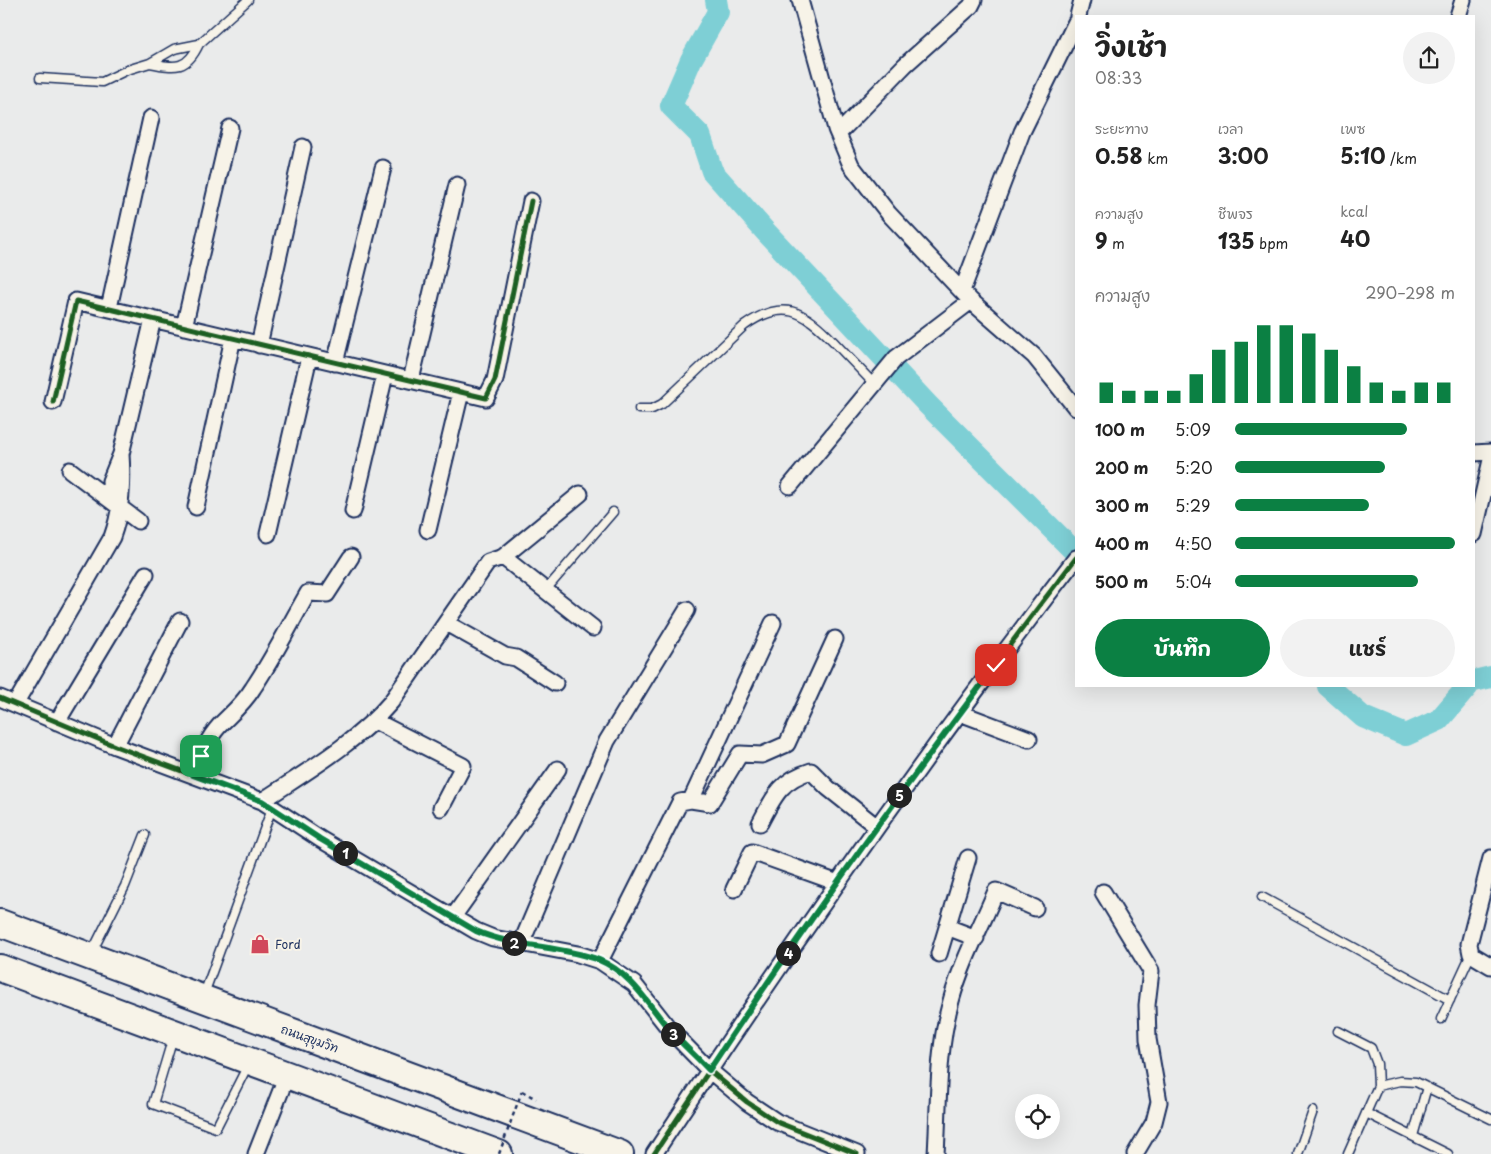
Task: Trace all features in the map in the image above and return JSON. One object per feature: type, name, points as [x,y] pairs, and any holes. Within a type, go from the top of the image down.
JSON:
[{"type":"highway","name":"ถนนสุขุมวิท","points":[[0,923],[620,1154]]},
{"type":"highway","points":[[0,968],[499,1154]]},
{"type":"street","points":[[800,0],[838,134],[851,165],[889,214],[967,296],[1034,356],[1075,407]]},
{"type":"street","points":[[838,134],[905,65],[971,6],[974,0]]},
{"type":"street","points":[[1078,15],[1082,0]]},
{"type":"street","points":[[1458,15],[1463,0]]},
{"type":"street","points":[[790,486],[896,358],[967,296],[1022,132],[1075,24]]},
{"type":"street","points":[[109,308],[151,118]]},
{"type":"street","points":[[184,327],[230,128]]},
{"type":"street","points":[[259,345],[303,147]]},
{"type":"street","points":[[335,363],[382,168]]},
{"type":"street","points":[[411,380],[457,185]]},
{"type":"street","points":[[53,402],[76,301],[486,398],[495,380],[531,201]]},
{"type":"street","points":[[16,703],[112,537],[118,520],[118,507],[111,496],[110,481],[121,454],[154,319]]},
{"type":"street","points":[[196,507],[233,338]]},
{"type":"street","points":[[268,534],[310,357]]},
{"type":"street","points":[[354,511],[385,375]]},
{"type":"street","points":[[428,530],[461,392]]},
{"type":"street","points":[[1475,453],[1491,452]]},
{"type":"street","points":[[1475,530],[1491,460]]},
{"type":"street","points":[[70,470],[138,521]]},
{"type":"street","points":[[267,805],[375,721],[488,562],[503,557],[580,494]]},
{"type":"street","points":[[193,775],[207,742],[220,725],[242,704],[253,688],[291,627],[308,593],[328,594],[351,557]]},
{"type":"street","points":[[503,557],[544,592],[593,628]]},
{"type":"street","points":[[654,1154],[762,990],[877,827],[1072,563]]},
{"type":"street","points":[[57,722],[146,574]]},
{"type":"street","points":[[521,944],[607,741],[687,610]]},
{"type":"street","points":[[115,746],[180,621]]},
{"type":"street","points":[[446,623],[505,656],[516,658],[555,682]]},
{"type":"street","points":[[692,800],[773,623]]},
{"type":"street","points":[[600,961],[680,802],[692,800],[710,803],[740,754],[762,755],[787,744],[835,639]]},
{"type":"street","points":[[0,698],[16,703],[115,746],[267,805],[453,917],[492,938],[578,954],[600,961],[634,984],[670,1030],[709,1070],[747,1102],[777,1122],[857,1154]]},
{"type":"street","points":[[960,713],[1029,739]]},
{"type":"street","points":[[375,721],[463,766],[441,808]]},
{"type":"street","points":[[453,917],[558,769]]},
{"type":"street","points":[[760,823],[775,794],[794,776],[811,771],[828,788],[877,827]]},
{"type":"street","points":[[734,889],[752,852],[838,883]]},
{"type":"street","points":[[939,954],[968,858]]},
{"type":"street","points":[[1491,858],[1470,944],[1471,954],[1491,966]]},
{"type":"street","points":[[936,1154],[944,1031],[951,1000],[996,891],[1035,908]]},
{"type":"street","points":[[1103,892],[1151,971],[1147,1005],[1148,1039],[1159,1102],[1154,1122],[1135,1154]]},
{"type":"street","points":[[947,927],[976,938]]},
{"type":"street","points":[[256,1154],[287,1075]]},
{"type":"lane","points":[[150,63],[170,68],[184,64],[192,59],[198,44],[248,0]]},
{"type":"lane","points":[[40,78],[102,82],[127,70],[150,63],[174,48],[198,44]]},
{"type":"lane","points":[[640,409],[652,409],[673,397],[712,354],[744,326],[758,316],[780,310],[801,313],[816,323],[879,379]]},
{"type":"lane","points":[[544,592],[613,512]]},
{"type":"lane","points":[[203,998],[267,805]]},
{"type":"lane","points":[[90,956],[124,886],[145,835]]},
{"type":"lane","points":[[1262,897],[1450,1000]]},
{"type":"lane","points":[[1441,1019],[1471,954]]},
{"type":"lane","points":[[1338,1031],[1371,1048],[1377,1064],[1378,1086],[1348,1154]]},
{"type":"lane","points":[[174,1033],[153,1104],[216,1128],[250,1062]]},
{"type":"lane","points":[[1378,1086],[1400,1081],[1416,1082],[1491,1119]]},
{"type":"lane","points":[[1413,1136],[1428,1087]]},
{"type":"lane","points":[[1298,1154],[1313,1111]]},
{"type":"lane","points":[[1366,1113],[1448,1154]]},
{"type":"path","points":[[499,1154],[522,1091],[536,1100]]},
{"type":"waterway","points":[[716,0],[718,12],[691,60],[671,106],[700,135],[712,171],[765,231],[928,405],[1075,552]]},
{"type":"waterway","points":[[1475,681],[1491,677]]},
{"type":"waterway","points":[[1329,687],[1363,717],[1406,735],[1439,720],[1467,687]]},
{"type":"cycle path","points":[[53,402],[76,301],[486,398],[495,380],[531,201]]},
{"type":"cycle path","points":[[654,1154],[859,852],[966,704],[1075,559]]},
{"type":"cycle path","points":[[0,698],[115,746],[262,801],[320,839],[476,931],[493,938],[578,954],[600,961],[634,984],[670,1030],[709,1070],[747,1102],[777,1122],[857,1154]]},
{"type":"place","name":"Ford","points":[[260,944]]},
{"type":"route","points":[[201,756],[193,775],[262,801],[320,839],[476,931],[492,938],[578,954],[600,961],[634,984],[670,1030],[709,1070],[762,990],[914,775],[996,665]]}]
